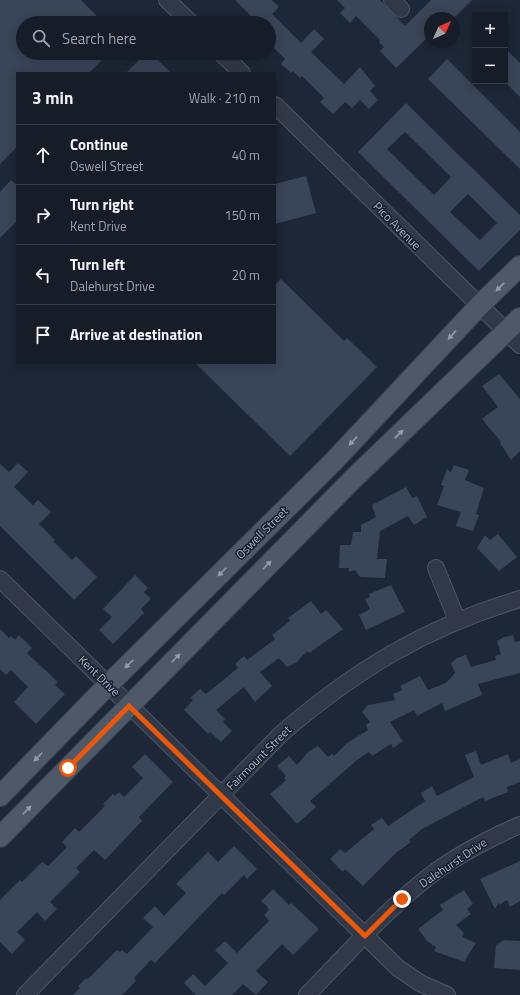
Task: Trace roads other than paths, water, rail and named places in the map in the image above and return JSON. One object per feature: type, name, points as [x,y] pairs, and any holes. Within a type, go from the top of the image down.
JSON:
[{"type":"main road","name":"Oswell Street","points":[[0,796],[108,685],[333,462],[479,306],[520,266]]},
{"type":"main road","points":[[0,837],[352,479],[513,324]]},
{"type":"street","points":[[167,0],[184,16]]},
{"type":"street","points":[[228,60],[241,72]]},
{"type":"street","name":"Pico Avenue","points":[[276,106],[479,306],[513,324],[520,345]]},
{"type":"street","points":[[436,568],[457,620]]},
{"type":"street","name":"Kent Drive","points":[[0,579],[398,968],[420,983],[447,995]]},
{"type":"street","name":"Fairmount Street","points":[[24,995],[281,734],[319,702],[360,672],[394,651],[457,620],[520,599]]},
{"type":"street","name":"Dalehurst Drive","points":[[307,995],[402,899],[428,877],[462,854],[492,837],[520,825]]}]
